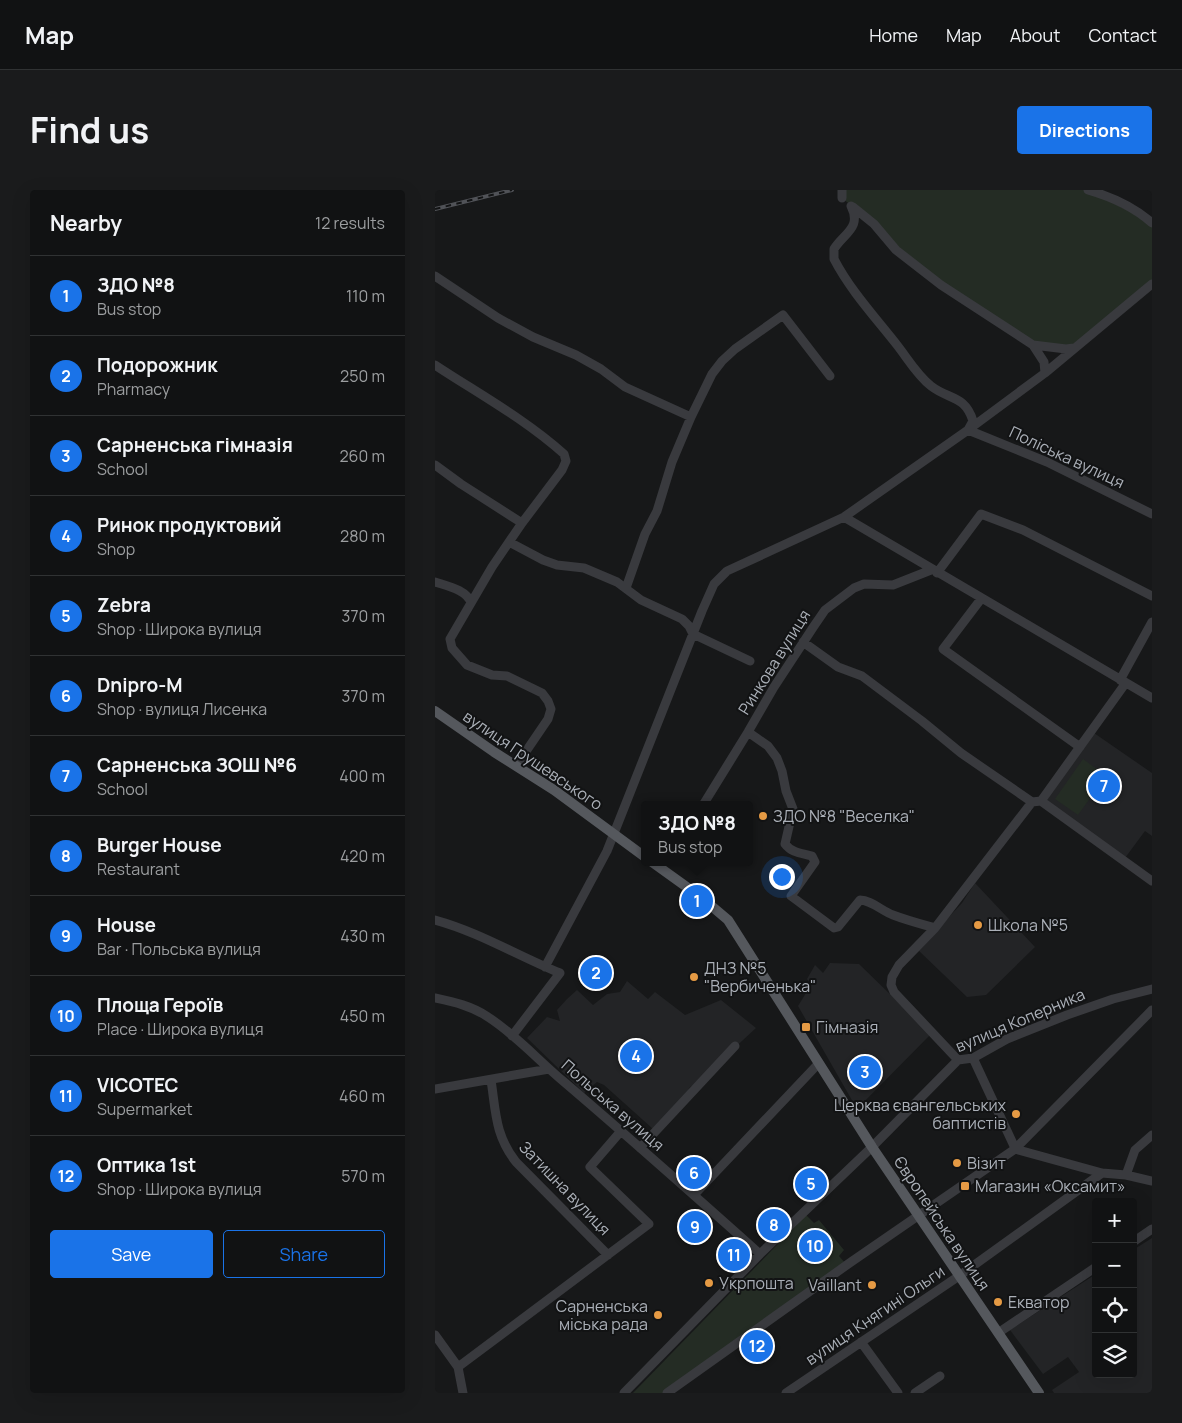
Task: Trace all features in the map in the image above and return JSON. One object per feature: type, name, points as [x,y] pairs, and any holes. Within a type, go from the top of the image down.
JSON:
[{"type":"main road","name":"вулиця Грушевського","points":[[435,711],[554,790],[613,835]]},
{"type":"main road","points":[[613,835],[641,854]]},
{"type":"main road","name":"Європейська вулиця","points":[[662,866],[728,920],[872,1147],[1039,1393]]},
{"type":"street","points":[[1088,190],[1128,205],[1152,223]]},
{"type":"street","points":[[968,430],[973,421],[965,405],[955,397],[938,391],[920,376],[868,308],[834,259],[834,249],[845,238],[853,224],[855,217],[851,206],[874,224],[896,250],[941,285],[1033,344],[1066,349],[1075,348]]},
{"type":"street","points":[[435,276],[505,322],[601,369],[625,387],[691,417]]},
{"type":"street","points":[[545,967],[607,851],[693,634],[714,584],[720,577],[737,566],[844,517],[1045,373],[1152,284]]},
{"type":"street","points":[[626,588],[645,534],[657,511],[672,462],[691,417],[712,374],[722,361],[743,343],[783,315],[830,376]]},
{"type":"street","points":[[1033,344],[1044,362],[1045,373]]},
{"type":"street","points":[[435,365],[485,395],[565,454],[566,461],[562,470],[522,522],[450,639],[452,648],[467,665],[492,675],[507,676],[542,693],[548,701],[551,709],[548,719],[516,766]]},
{"type":"street","name":"Поліська вулиця","points":[[968,430],[1047,462],[1152,514]]},
{"type":"street","points":[[435,465],[461,484],[522,522]]},
{"type":"street","points":[[934,571],[981,514],[1023,530],[1152,596]]},
{"type":"street","points":[[844,517],[1152,698]]},
{"type":"street","points":[[509,542],[543,560],[557,565],[584,568],[617,582],[641,600],[681,619],[689,626],[693,634],[749,661]]},
{"type":"street","name":"Ринкова вулиця","points":[[705,801],[774,687],[825,610],[854,588],[864,584],[893,584],[934,571]]},
{"type":"street","points":[[435,582],[465,594],[471,603]]},
{"type":"street","points":[[981,599],[943,649],[1080,746]]},
{"type":"street","points":[[958,1060],[894,992],[891,986],[892,977],[899,966],[935,928],[1080,746],[1123,682],[1152,622]]},
{"type":"street","points":[[803,642],[838,667],[862,676],[961,753],[1152,881]]},
{"type":"street","points":[[748,732],[768,746],[777,758],[782,772],[786,791],[793,809],[785,844],[795,852],[812,856],[815,862],[791,896],[834,928],[838,927],[860,900],[866,900],[894,916],[935,928]]},
{"type":"street","points":[[435,920],[496,944],[560,973],[512,1036]]},
{"type":"street","name":"вулиця Коперника","points":[[624,1393],[760,1254],[872,1147],[958,1060],[973,1058],[1007,1039],[1067,1014],[1152,989]]},
{"type":"street","name":"Польська вулиця","points":[[435,998],[469,1006],[488,1016],[760,1254]]},
{"type":"street","points":[[667,1393],[1015,1149],[1152,1010]]},
{"type":"street","points":[[640,1148],[735,1046]]},
{"type":"street","points":[[973,1058],[1015,1149]]},
{"type":"street","points":[[694,1195],[819,1063]]},
{"type":"street","points":[[435,1089],[549,1069]]},
{"type":"street","name":"Затишна вулиця","points":[[491,1080],[500,1133],[508,1151],[516,1162],[608,1255]]},
{"type":"street","points":[[458,1367],[649,1224],[589,1167],[621,1131]]},
{"type":"street","points":[[1127,1175],[1135,1150],[1152,1135]]},
{"type":"street","points":[[1015,1149],[1102,1172],[1127,1175],[1152,1182]]},
{"type":"street","name":"вулиця Княгині Ольги","points":[[787,1393],[959,1276],[1102,1172]]},
{"type":"street","points":[[1137,1239],[1152,1229]]},
{"type":"street","points":[[998,1333],[1092,1270]]},
{"type":"street","points":[[435,1335],[458,1367],[463,1393]]},
{"type":"street","points":[[861,1342],[898,1393]]},
{"type":"street","points":[[915,1393],[940,1376]]},
{"type":"shaded area","points":[[842,190],[1088,190],[1152,223],[1152,284],[1074,348],[1033,345],[916,265],[874,224],[842,198]]},
{"type":"shaded area","points":[[1094,733],[1152,773],[1152,836],[1145,831],[1125,858],[1048,803],[1047,799]]},
{"type":"shaded area","points":[[1083,759],[1106,776],[1078,815],[1055,799]]},
{"type":"shaded area","name":"Школа №5","points":[[975,883],[1035,947],[986,995],[967,997],[918,950],[962,903]]},
{"type":"shaded area","points":[[830,963],[859,964],[931,1034],[857,1109],[798,1006],[811,985],[807,979],[815,965],[823,973]]},
{"type":"shaded area","points":[[627,981],[648,999],[655,992],[685,1015],[721,1000],[756,1028],[706,1078],[690,1087],[685,1096],[653,1129],[604,1085],[597,1082],[584,1093],[527,1038],[547,1017],[560,1021],[557,1010],[577,990],[593,1005],[607,994],[620,992]]},
{"type":"shaded area","points":[[806,1215],[814,1223],[819,1220],[844,1250],[839,1256],[846,1264],[663,1393],[633,1393]]},
{"type":"shaded area","points":[[1152,1238],[1152,1393],[1054,1393],[1052,1390],[1079,1372],[1068,1357],[1043,1374],[1010,1330],[1092,1277],[1092,1378],[1137,1378],[1137,1247]]},
{"type":"railway","points":[[435,209],[512,190]]},
{"type":"place","name":"Сарненська ЗОШ №6","points":[[1104,786]]},
{"type":"place","name":"ЗДО №8 \"Веселка\"","points":[[763,816]]},
{"type":"place","name":"ЗДО №8","points":[[697,901]]},
{"type":"place","name":"Школа №5","points":[[978,925]]},
{"type":"place","name":"Подорожник","points":[[596,973]]},
{"type":"place","name":"ДНЗ №5 \"Вербиченька\"","points":[[694,977]]},
{"type":"place","name":"Гімназія","points":[[806,1027]]},
{"type":"place","name":"Ринок продуктовий","points":[[636,1056]]},
{"type":"place","name":"Сарненська гімназія","points":[[865,1072]]},
{"type":"place","name":"Церква євангельських баптистів","points":[[1016,1114]]},
{"type":"place","name":"Візит","points":[[957,1163]]},
{"type":"place","name":"Dnipro-M","points":[[694,1173]]},
{"type":"place","name":"Zebra","points":[[811,1184]]},
{"type":"place","name":"Магазин «Оксамит»","points":[[965,1186]]},
{"type":"place","name":"Burger House","points":[[774,1225]]},
{"type":"place","name":"House","points":[[695,1227]]},
{"type":"place","name":"Площа Героїв","points":[[815,1246]]},
{"type":"place","name":"VICOTEC","points":[[734,1255]]},
{"type":"place","name":"Укрпошта","points":[[709,1283]]},
{"type":"place","name":"Vaillant","points":[[872,1285]]},
{"type":"place","name":"Екватор","points":[[998,1302]]},
{"type":"place","name":"Сарненська міська рада","points":[[658,1315]]},
{"type":"place","name":"Оптика 1st","points":[[757,1346]]}]
